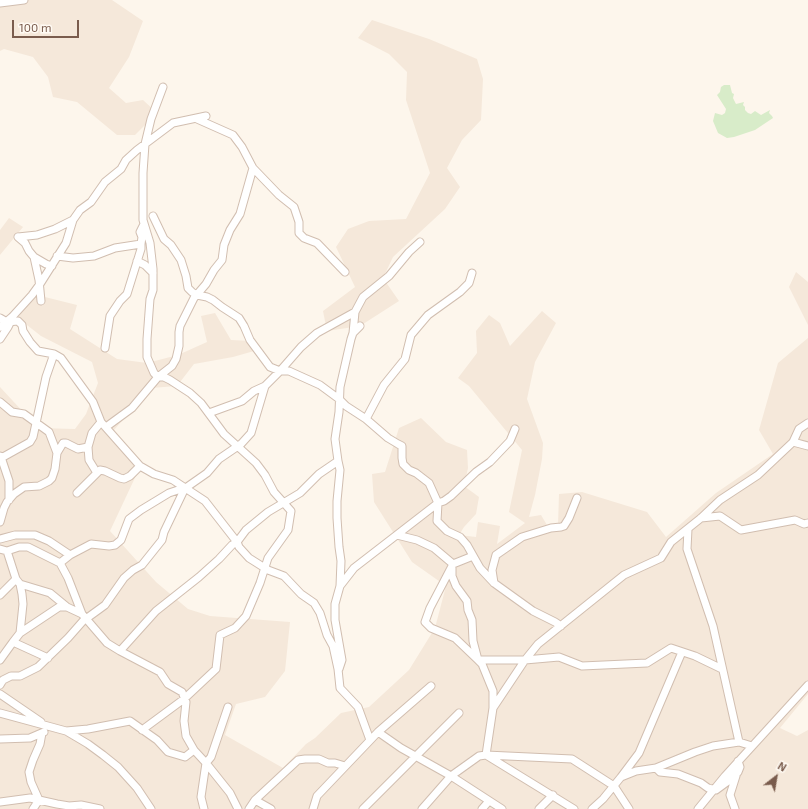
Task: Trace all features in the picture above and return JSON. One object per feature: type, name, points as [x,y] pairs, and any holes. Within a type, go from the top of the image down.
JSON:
[{"type":"street","points":[[0,3],[24,0]]},
{"type":"street","points":[[142,730],[184,699],[216,668],[220,635],[235,628],[246,616],[272,553],[288,530],[291,511],[274,492],[266,475],[256,463],[224,434],[197,399],[166,378],[158,377],[154,373],[147,357],[150,300],[153,290],[150,243],[144,224],[142,180],[145,144],[151,119],[163,87]]},
{"type":"street","points":[[0,327],[7,322],[28,300],[40,284],[66,243],[73,220],[80,210],[91,202],[105,182],[121,169],[126,160],[174,123],[206,116]]},
{"type":"street","points":[[197,118],[233,134],[253,168],[279,195],[294,207],[299,222],[299,233],[304,238],[317,243],[345,272]]},
{"type":"street","points":[[97,473],[89,460],[88,447],[92,433],[132,408],[158,377],[172,366],[176,359],[179,346],[180,326],[197,295],[222,260],[224,245],[230,230],[240,214],[253,168]]},
{"type":"street","points":[[153,216],[164,239],[171,245],[181,260],[188,288],[197,295],[213,300],[239,318],[250,340],[270,367],[280,371],[290,371],[320,385],[346,406],[366,419],[388,438],[402,446],[403,464],[429,484],[438,503],[437,520],[447,531],[460,538],[467,545],[480,568],[494,583],[532,611],[561,626]]},
{"type":"street","points":[[52,266],[34,257],[25,243],[18,238],[37,235],[55,229],[73,220]]},
{"type":"street","points":[[105,348],[110,316],[127,294],[136,267],[141,249],[142,237],[140,232],[144,224]]},
{"type":"street","points":[[338,669],[342,660],[335,620],[335,604],[340,586],[341,561],[337,501],[340,470],[335,439],[339,412],[340,387],[353,333],[355,312],[363,297],[389,276],[409,252],[420,242]]},
{"type":"street","points":[[57,256],[73,258],[94,256],[115,248],[141,244]]},
{"type":"street","points":[[34,257],[40,284],[41,301]]},
{"type":"street","points":[[137,261],[145,265],[152,273]]},
{"type":"street","points":[[366,419],[384,386],[405,359],[411,335],[428,315],[470,283],[472,274]]},
{"type":"street","points":[[209,413],[242,401],[254,391],[265,386],[301,347],[317,333],[355,312]]},
{"type":"street","points":[[0,318],[10,323],[0,339]]},
{"type":"street","points":[[7,322],[18,321],[22,325],[23,331],[30,342],[38,351],[54,354],[61,358],[94,402],[103,425],[140,466],[154,474],[173,480],[208,503],[237,542],[239,547],[249,558],[265,568],[284,576],[317,608],[327,635],[333,646],[340,688],[358,706],[370,740]]},
{"type":"street","points":[[353,333],[360,326]]},
{"type":"street","points":[[9,500],[9,481],[1,457],[30,442],[33,437],[46,377],[54,354]]},
{"type":"street","points":[[60,563],[70,554],[91,544],[109,546],[115,545],[121,540],[129,519],[163,496],[185,488],[207,473],[224,454],[246,439],[252,430],[265,386]]},
{"type":"street","points":[[0,402],[12,412],[24,414],[49,432],[57,453]]},
{"type":"street","points":[[493,708],[525,660],[538,644],[624,575],[661,558],[671,542],[701,518],[720,500],[758,475],[793,442],[799,429],[808,423]]},
{"type":"street","points":[[340,586],[354,568],[438,503],[451,496],[476,472],[490,462],[510,441],[515,429]]},
{"type":"street","points":[[793,442],[808,446]]},
{"type":"street","points":[[0,522],[4,508],[9,500],[24,487],[39,486],[49,481],[55,469],[57,453],[62,443],[66,443],[78,449],[88,447]]},
{"type":"street","points":[[120,651],[156,610],[199,577],[237,542],[246,530],[268,512],[300,493],[319,474],[338,461]]},
{"type":"street","points":[[77,492],[100,470],[120,478],[127,478],[140,466]]},
{"type":"street","points":[[0,685],[3,680],[11,676],[20,676],[38,667],[48,658],[84,617],[105,605],[124,578],[133,570],[142,565],[162,540],[164,532],[185,488]]},
{"type":"street","points":[[494,583],[492,570],[496,556],[522,537],[551,528],[564,526],[577,498]]},
{"type":"street","points":[[701,518],[720,516],[741,530],[795,520],[804,524],[808,523]]},
{"type":"street","points":[[688,529],[687,549],[713,626],[739,742]]},
{"type":"street","points":[[0,540],[15,535],[35,535],[49,541],[70,554]]},
{"type":"street","points":[[398,535],[417,540],[434,548],[453,564]]},
{"type":"street","points":[[20,633],[23,604],[18,582],[4,550],[28,547],[60,563],[68,578],[84,617]]},
{"type":"street","points":[[473,556],[453,564],[430,608],[425,622],[431,628],[454,638],[482,664],[493,691],[493,708],[486,755]]},
{"type":"street","points":[[453,564],[452,576],[456,586],[467,601],[468,610],[472,620],[472,641],[478,660]]},
{"type":"street","points":[[1,593],[18,582]]},
{"type":"street","points":[[18,582],[50,593],[84,617],[107,642],[120,651],[160,672],[168,684],[182,692],[186,702],[184,721],[186,736],[194,750],[230,793],[238,809]]},
{"type":"street","points":[[0,660],[20,633],[53,610],[59,607],[67,606]]},
{"type":"street","points":[[13,642],[48,658]]},
{"type":"street","points":[[478,660],[525,660],[559,657],[582,666],[647,662],[671,648],[695,656],[722,670]]},
{"type":"street","points":[[592,809],[614,786],[639,753],[682,652]]},
{"type":"street","points":[[313,809],[317,796],[345,766],[378,732],[431,686]]},
{"type":"street","points":[[698,809],[738,761],[808,686]]},
{"type":"street","points":[[0,694],[43,729]]},
{"type":"street","points":[[204,809],[201,797],[206,763],[214,751],[228,707]]},
{"type":"street","points":[[0,713],[43,729],[54,728],[66,731],[103,755],[118,767],[137,788],[152,809]]},
{"type":"street","points":[[363,809],[459,713]]},
{"type":"street","points":[[66,731],[88,729],[130,721],[157,740],[168,752],[185,757],[194,750]]},
{"type":"street","points":[[0,740],[30,738],[43,729]]},
{"type":"street","points":[[39,800],[31,782],[29,772],[40,744],[43,729]]},
{"type":"street","points":[[378,732],[502,809]]},
{"type":"street","points":[[621,777],[636,771],[656,768],[713,746],[739,742],[752,746]]},
{"type":"street","points":[[486,755],[574,809]]},
{"type":"street","points":[[422,809],[451,776],[479,756],[486,755],[572,759],[614,786],[629,809]]},
{"type":"street","points":[[249,809],[255,800],[298,760],[319,759],[328,764],[335,763],[345,766]]},
{"type":"street","points":[[734,809],[730,795],[733,783],[740,767],[738,761]]},
{"type":"street","points":[[656,768],[660,772],[678,774],[714,790],[726,784],[738,772]]},
{"type":"street","points":[[539,809],[553,796]]},
{"type":"street","points":[[0,802],[30,798],[68,806],[81,805],[100,809]]},
{"type":"street","points":[[33,809],[39,800]]},
{"type":"street","points":[[255,800],[271,809]]},
{"type":"street","points":[[482,809],[489,802]]},
{"type":"shaded area","points":[[0,0],[112,0],[143,21],[129,57],[109,88],[126,103],[143,100],[157,113],[135,135],[117,135],[77,102],[53,97],[48,77],[33,57],[4,49],[0,51]]},
{"type":"shaded area","points":[[372,20],[429,39],[477,59],[483,79],[481,120],[462,140],[447,168],[460,187],[445,209],[393,257],[383,278],[399,301],[360,326],[327,331],[323,311],[355,287],[336,247],[348,229],[369,221],[406,219],[430,173],[406,100],[407,72],[389,54],[358,38]]},
{"type":"shaded area","points":[[9,218],[23,227],[0,255],[0,230]]},
{"type":"shaded area","points":[[796,272],[808,282],[808,325],[789,287]]},
{"type":"shaded area","points":[[33,294],[77,305],[70,329],[117,359],[147,363],[178,355],[207,342],[201,316],[215,313],[231,340],[251,341],[254,351],[233,357],[194,364],[177,386],[151,388],[114,430],[140,467],[110,531],[156,582],[188,609],[210,616],[290,622],[285,671],[265,697],[236,704],[225,735],[283,768],[306,744],[315,738],[341,713],[369,707],[409,670],[435,628],[446,586],[412,562],[374,502],[372,474],[385,472],[399,428],[421,418],[446,442],[467,450],[468,468],[464,486],[479,497],[476,514],[459,535],[476,537],[478,522],[500,526],[497,544],[525,523],[509,512],[522,450],[469,386],[458,378],[477,353],[476,331],[489,315],[500,323],[510,346],[542,311],[556,323],[535,362],[527,399],[543,443],[542,459],[529,517],[541,515],[547,525],[558,525],[559,494],[582,492],[647,512],[666,537],[716,493],[773,454],[759,430],[778,363],[808,338],[808,694],[780,728],[797,736],[808,730],[808,809],[0,809],[0,387],[38,428],[75,429],[86,414],[98,383],[92,362],[41,336],[18,318]]},
{"type":"green space","points":[[724,85],[730,85],[736,104],[744,102],[743,105],[748,113],[751,114],[755,111],[761,115],[770,110],[769,113],[773,118],[755,130],[734,137],[727,138],[718,133],[713,121],[715,113],[722,115],[725,113],[726,109],[717,95],[720,92],[721,87]]}]
